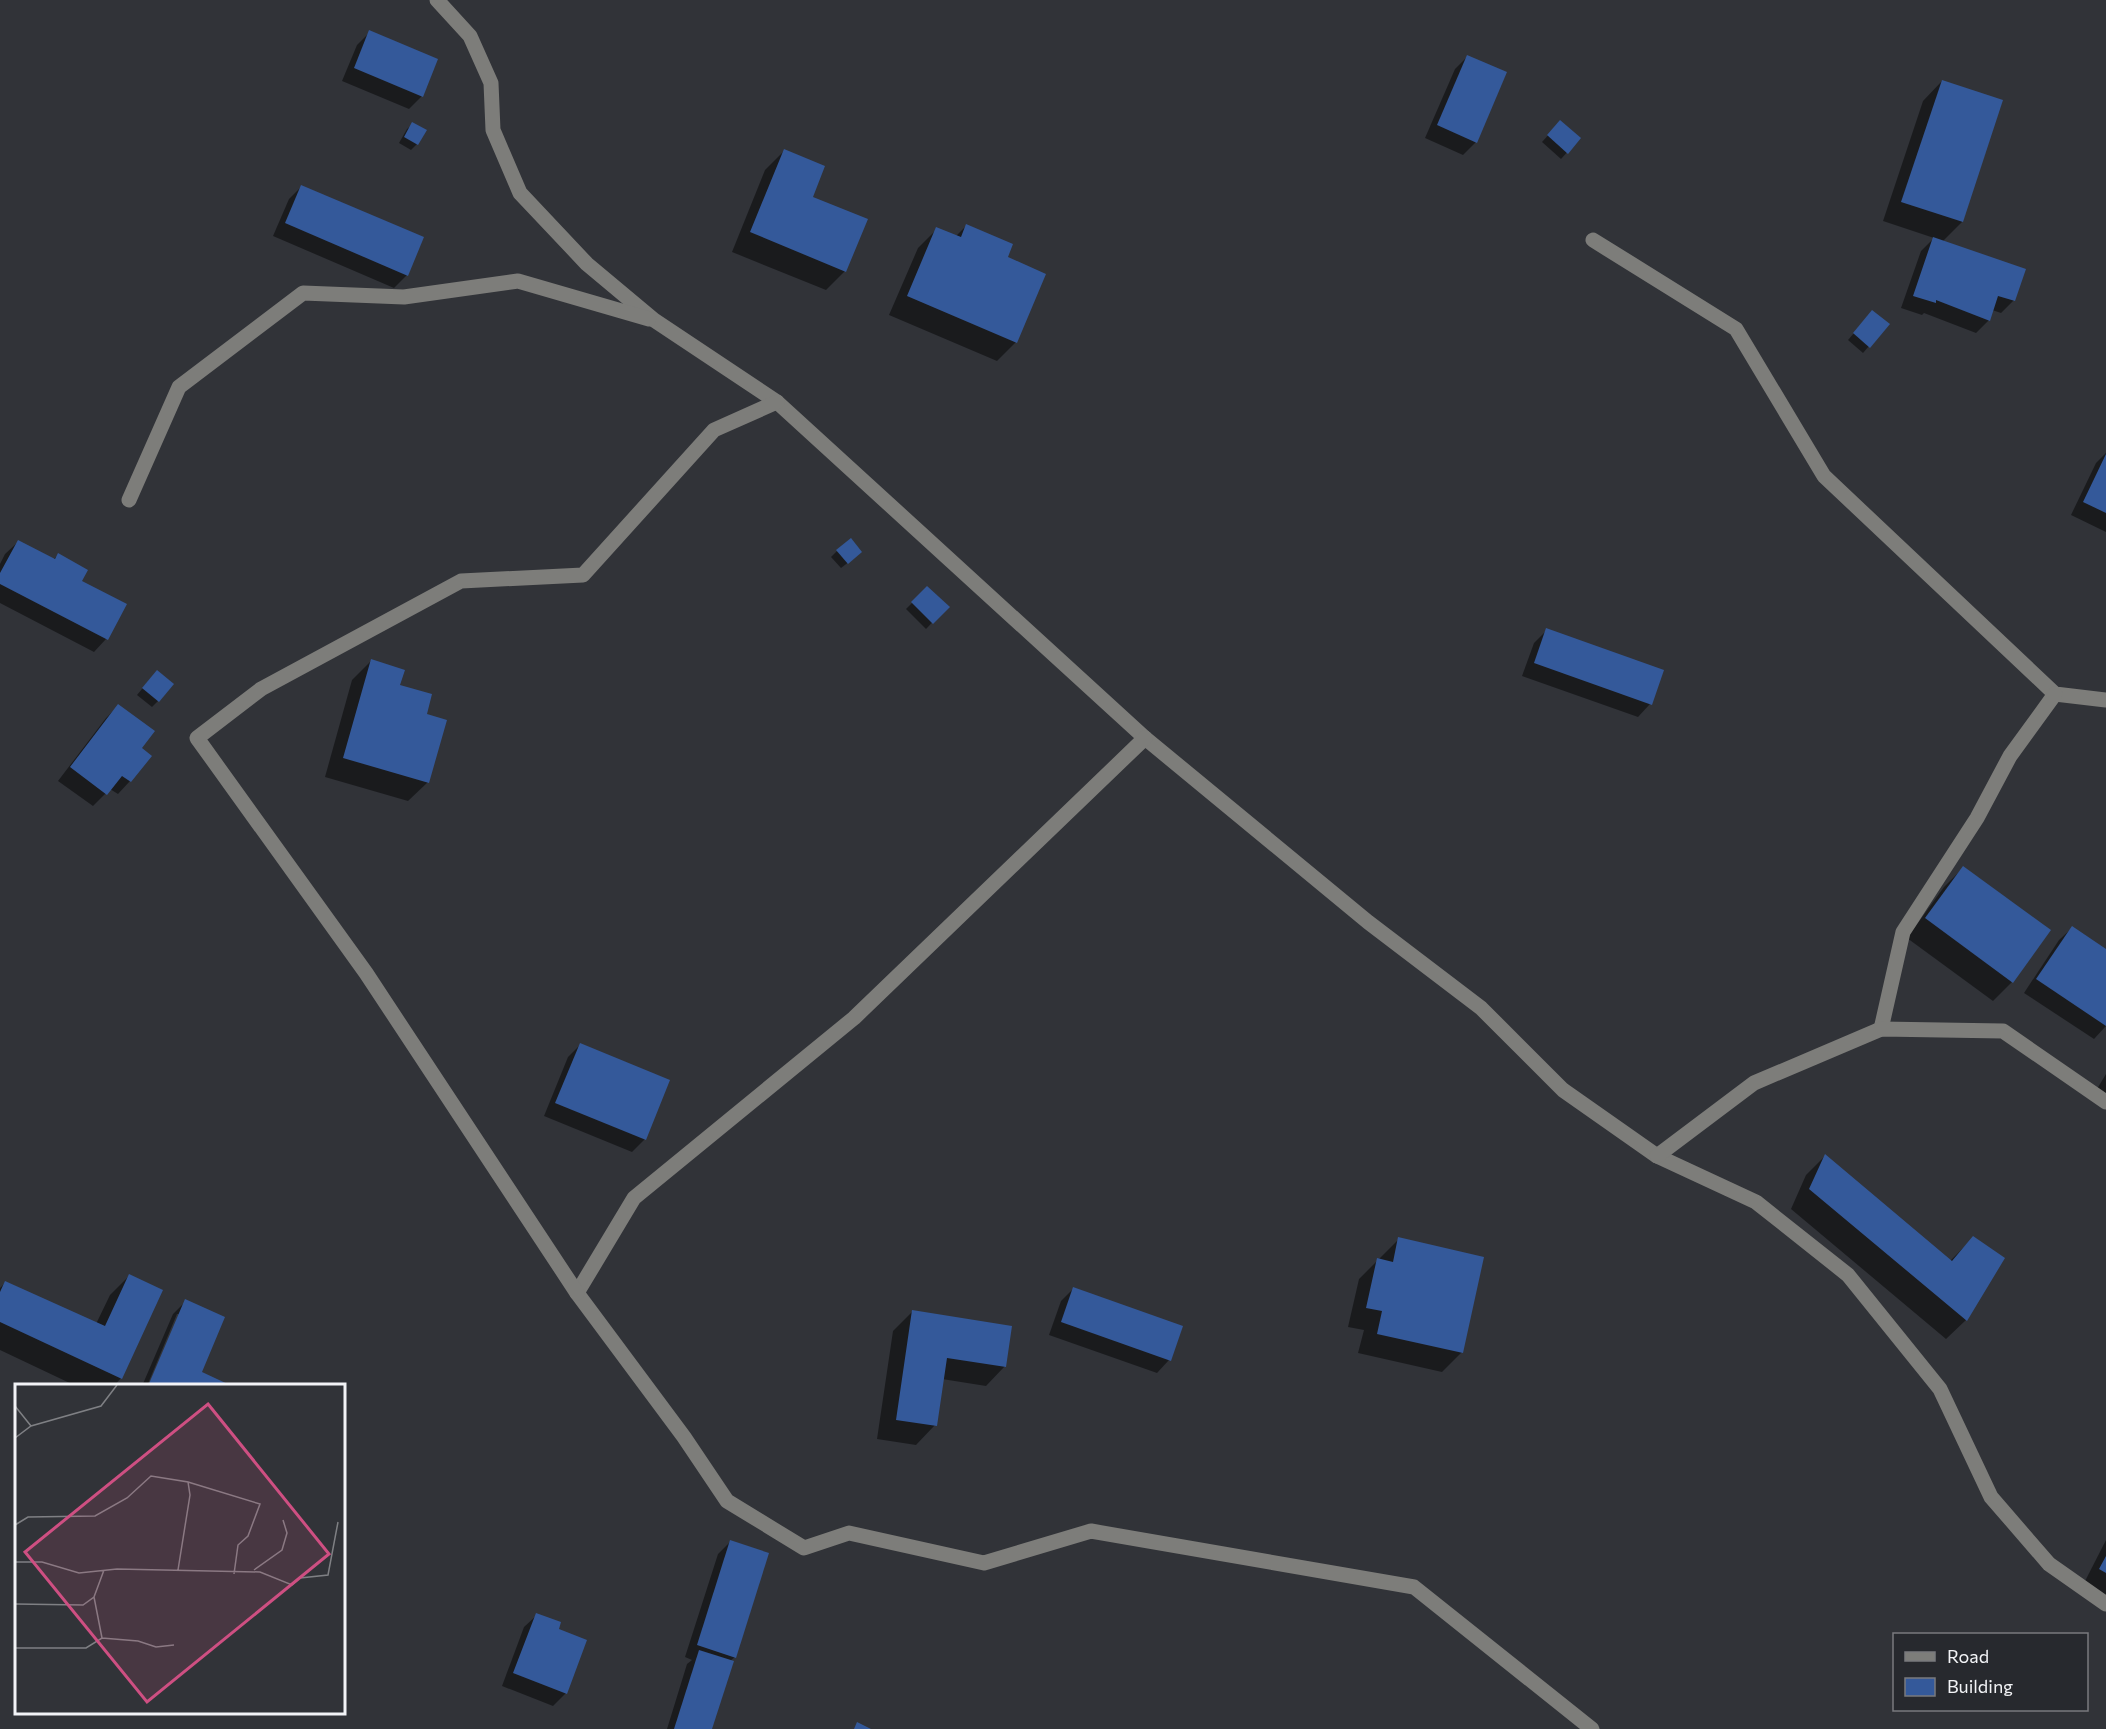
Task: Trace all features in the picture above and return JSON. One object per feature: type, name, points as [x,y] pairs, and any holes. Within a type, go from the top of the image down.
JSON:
[{"type":"street","points":[[437,0],[470,36],[491,82],[493,130],[520,193],[587,264],[654,320],[777,402],[1145,738],[1368,922],[1481,1008],[1563,1090],[1657,1156],[1756,1202],[1848,1275],[1940,1389],[1991,1497],[2049,1564],[2106,1604]]},
{"type":"street","points":[[1593,240],[1736,329],[1824,476],[2055,694],[2106,700]]},
{"type":"street","points":[[129,500],[179,387],[303,294],[404,297],[518,281],[654,320]]},
{"type":"street","points":[[777,402],[714,430],[583,575],[461,581],[261,689],[197,738],[366,972],[578,1293],[728,1501],[804,1548],[849,1533],[984,1563],[1091,1531],[1414,1587],[1592,1729]]},
{"type":"street","points":[[1881,1029],[1903,932],[1977,818],[2010,756],[2055,694]]},
{"type":"street","points":[[578,1293],[634,1198],[854,1018],[1145,738]]},
{"type":"street","points":[[1657,1156],[1754,1083],[1881,1029],[2003,1031],[2106,1102]]},
{"type":"building","points":[[369,30],[438,59],[423,97],[354,68]]},
{"type":"building","points":[[1467,55],[1507,72],[1477,143],[1437,125]]},
{"type":"building","points":[[1942,80],[2003,100],[1963,222],[1901,202]]},
{"type":"building","points":[[1560,120],[1581,138],[1568,154],[1547,135]]},
{"type":"building","points":[[412,122],[427,130],[418,145],[404,137]]},
{"type":"building","points":[[784,149],[825,166],[813,197],[868,219],[846,272],[750,232]]},
{"type":"building","points":[[301,185],[424,237],[408,276],[285,223]]},
{"type":"building","points":[[966,224],[1013,244],[1008,257],[1046,274],[1017,343],[907,296],[936,227],[961,237]]},
{"type":"building","points":[[1933,237],[2026,269],[2015,301],[1998,296],[1990,321],[1936,300],[1936,303],[1913,296]]},
{"type":"building","points":[[1872,310],[1890,324],[1870,348],[1853,333]]},
{"type":"building","points":[[2106,454],[2106,513],[2083,502]]},
{"type":"building","points":[[851,538],[862,552],[848,564],[836,550]]},
{"type":"building","points":[[18,540],[55,559],[58,553],[88,570],[82,581],[127,604],[108,640],[0,584],[0,573]]},
{"type":"building","points":[[927,586],[950,607],[933,624],[911,602]]},
{"type":"building","points":[[1546,628],[1664,670],[1652,705],[1534,663]]},
{"type":"building","points":[[371,659],[405,670],[400,685],[432,694],[427,714],[447,720],[429,783],[343,758]]},
{"type":"building","points":[[157,670],[174,684],[159,702],[142,688]]},
{"type":"building","points":[[118,704],[155,731],[142,748],[152,756],[131,782],[122,776],[107,795],[70,767]]},
{"type":"building","points":[[1963,866],[2051,930],[2013,983],[1925,918]]},
{"type":"building","points":[[2072,926],[2106,949],[2106,1026],[2036,979]]},
{"type":"building","points":[[580,1043],[670,1080],[646,1140],[555,1103]]},
{"type":"building","points":[[1825,1154],[1952,1261],[1973,1236],[2005,1258],[1967,1321],[1809,1189]]},
{"type":"building","points":[[1398,1237],[1484,1257],[1463,1353],[1377,1334],[1382,1311],[1366,1308],[1377,1258],[1393,1262]]},
{"type":"building","points":[[129,1274],[163,1290],[122,1379],[0,1322],[0,1292],[5,1281],[105,1326]]},
{"type":"building","points":[[1073,1287],[1183,1326],[1171,1361],[1061,1322]]},
{"type":"building","points":[[185,1299],[225,1317],[202,1372],[228,1384],[149,1384]]},
{"type":"building","points":[[912,1310],[1012,1326],[1006,1367],[947,1358],[937,1426],[896,1420]]},
{"type":"building","points":[[730,1540],[769,1553],[736,1658],[697,1645]]},
{"type":"building","points":[[2106,1556],[2106,1573],[2099,1569]]},
{"type":"building","points":[[536,1613],[561,1622],[559,1629],[587,1640],[567,1694],[513,1673]]},
{"type":"building","points":[[699,1650],[734,1661],[712,1729],[674,1729]]},
{"type":"building","points":[[857,1722],[871,1729],[854,1729]]}]
